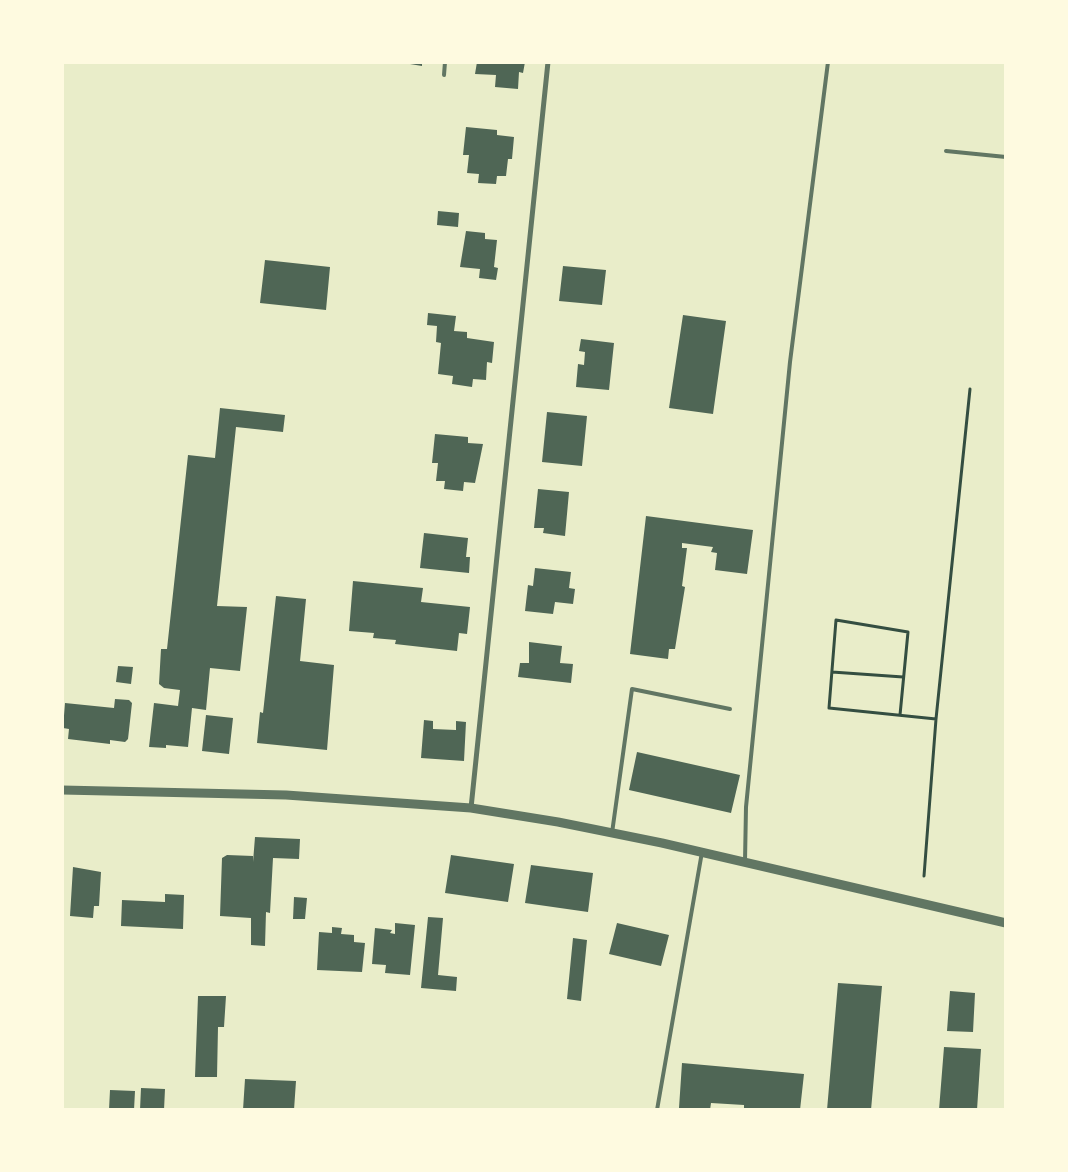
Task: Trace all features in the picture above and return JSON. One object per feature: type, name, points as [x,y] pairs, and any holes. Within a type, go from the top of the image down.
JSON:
[{"type":"street","points":[[471,808],[548,62]]},
{"type":"street","points":[[62,790],[286,795],[471,808],[612,833],[745,861],[1006,923]]},
{"type":"lane","points":[[444,75],[445,62]]},
{"type":"lane","points":[[745,861],[746,807],[790,362],[828,62]]},
{"type":"lane","points":[[946,151],[1006,156]]},
{"type":"lane","points":[[612,833],[632,689],[730,709]]},
{"type":"lane","points":[[657,1110],[702,852]]},
{"type":"path","points":[[924,876],[936,719],[970,389]]},
{"type":"path","points":[[900,715],[908,632],[836,620],[829,708],[936,719]]},
{"type":"path","points":[[832,672],[903,677]]},
{"type":"building","points":[[398,62],[422,62],[422,66]]},
{"type":"building","points":[[477,62],[525,62],[523,73],[519,72],[518,89],[495,87],[496,75],[475,74]]},
{"type":"building","points":[[466,127],[497,130],[497,135],[514,137],[512,159],[508,159],[506,176],[497,176],[496,184],[478,183],[479,174],[467,173],[469,155],[463,155]]},
{"type":"building","points":[[438,211],[459,213],[458,227],[437,225]]},
{"type":"building","points":[[466,231],[485,233],[485,239],[497,240],[494,267],[498,268],[496,280],[479,278],[480,269],[460,267]]},
{"type":"building","points":[[265,260],[330,267],[326,310],[260,303]]},
{"type":"building","points":[[563,266],[606,270],[602,305],[559,301]]},
{"type":"building","points":[[428,313],[456,316],[454,331],[467,332],[467,338],[494,342],[492,363],[487,362],[486,380],[473,379],[472,387],[452,384],[453,376],[438,374],[441,343],[436,342],[437,326],[427,325]]},
{"type":"building","points":[[683,315],[726,321],[713,414],[669,408]]},
{"type":"building","points":[[581,339],[614,343],[609,390],[576,387],[578,364],[584,365],[585,352],[579,351]]},
{"type":"building","points":[[220,408],[285,415],[283,432],[236,427],[217,606],[247,607],[240,671],[210,668],[206,710],[192,708],[188,747],[166,745],[166,748],[149,747],[154,703],[178,706],[180,690],[164,688],[159,684],[161,649],[167,649],[188,455],[215,458]]},
{"type":"building","points":[[547,412],[587,416],[582,466],[542,462]]},
{"type":"building","points":[[435,434],[468,437],[468,443],[483,444],[475,483],[464,482],[463,491],[444,489],[445,481],[436,481],[438,463],[432,463]]},
{"type":"building","points":[[538,489],[569,492],[565,536],[543,533],[544,528],[534,528]]},
{"type":"building","points":[[646,516],[753,530],[747,574],[715,570],[717,553],[711,552],[713,547],[682,543],[682,548],[687,548],[682,586],[685,587],[675,649],[669,649],[668,659],[630,654]]},
{"type":"building","points":[[424,533],[468,538],[466,557],[470,557],[469,573],[420,568]]},
{"type":"building","points":[[535,568],[571,572],[569,588],[575,589],[573,604],[555,602],[553,614],[525,611],[528,585],[533,586]]},
{"type":"building","points":[[353,581],[423,588],[421,602],[470,607],[467,634],[459,633],[457,651],[395,644],[396,640],[373,638],[374,633],[349,631]]},
{"type":"building","points":[[276,596],[306,599],[300,661],[334,665],[327,750],[257,743],[260,712],[263,713]]},
{"type":"building","points":[[529,642],[562,646],[560,663],[573,664],[571,683],[518,677],[520,663],[529,663]]},
{"type":"building","points":[[118,666],[133,667],[131,684],[116,682]]},
{"type":"building","points":[[115,699],[129,700],[132,703],[128,739],[125,742],[110,740],[110,744],[68,739],[69,729],[63,728],[65,703],[114,708]]},
{"type":"building","points":[[206,715],[233,718],[229,754],[202,751]]},
{"type":"building","points":[[424,720],[433,721],[433,729],[456,730],[456,721],[466,722],[464,761],[421,758]]},
{"type":"building","points":[[637,752],[740,775],[731,813],[629,790]]},
{"type":"building","points":[[255,837],[300,839],[299,859],[273,858],[270,913],[266,912],[265,946],[251,945],[251,918],[220,916],[222,858],[227,855],[253,856],[253,862]]},
{"type":"building","points":[[451,855],[514,864],[508,902],[445,893]]},
{"type":"building","points":[[531,865],[593,873],[588,912],[525,903]]},
{"type":"building","points":[[73,867],[101,872],[99,906],[94,906],[93,918],[70,916]]},
{"type":"building","points":[[165,894],[184,895],[183,929],[121,926],[122,900],[165,902]]},
{"type":"building","points":[[294,897],[307,898],[305,919],[293,919]]},
{"type":"building","points":[[428,917],[443,918],[438,975],[457,977],[456,991],[421,988]]},
{"type":"building","points":[[395,923],[415,925],[410,975],[385,973],[386,965],[372,964],[375,928],[392,930],[390,933],[395,934]]},
{"type":"building","points":[[617,923],[669,935],[661,966],[609,954]]},
{"type":"building","points":[[332,927],[342,928],[341,934],[354,935],[354,942],[365,943],[362,972],[317,970],[319,932],[332,933]]},
{"type":"building","points":[[573,938],[587,940],[581,1001],[567,999]]},
{"type":"building","points":[[838,983],[882,986],[871,1110],[827,1110]]},
{"type":"building","points":[[950,991],[975,993],[973,1032],[947,1031]]},
{"type":"building","points":[[198,996],[226,996],[224,1027],[218,1027],[217,1077],[195,1077]]},
{"type":"building","points":[[944,1047],[981,1049],[977,1110],[939,1110]]},
{"type":"building","points":[[682,1063],[804,1074],[800,1110],[744,1110],[744,1105],[711,1103],[710,1110],[679,1108]]},
{"type":"building","points":[[245,1079],[296,1081],[294,1110],[243,1110]]},
{"type":"building","points":[[141,1088],[165,1089],[164,1110],[140,1110]]},
{"type":"building","points":[[110,1090],[135,1091],[134,1110],[109,1110]]}]
